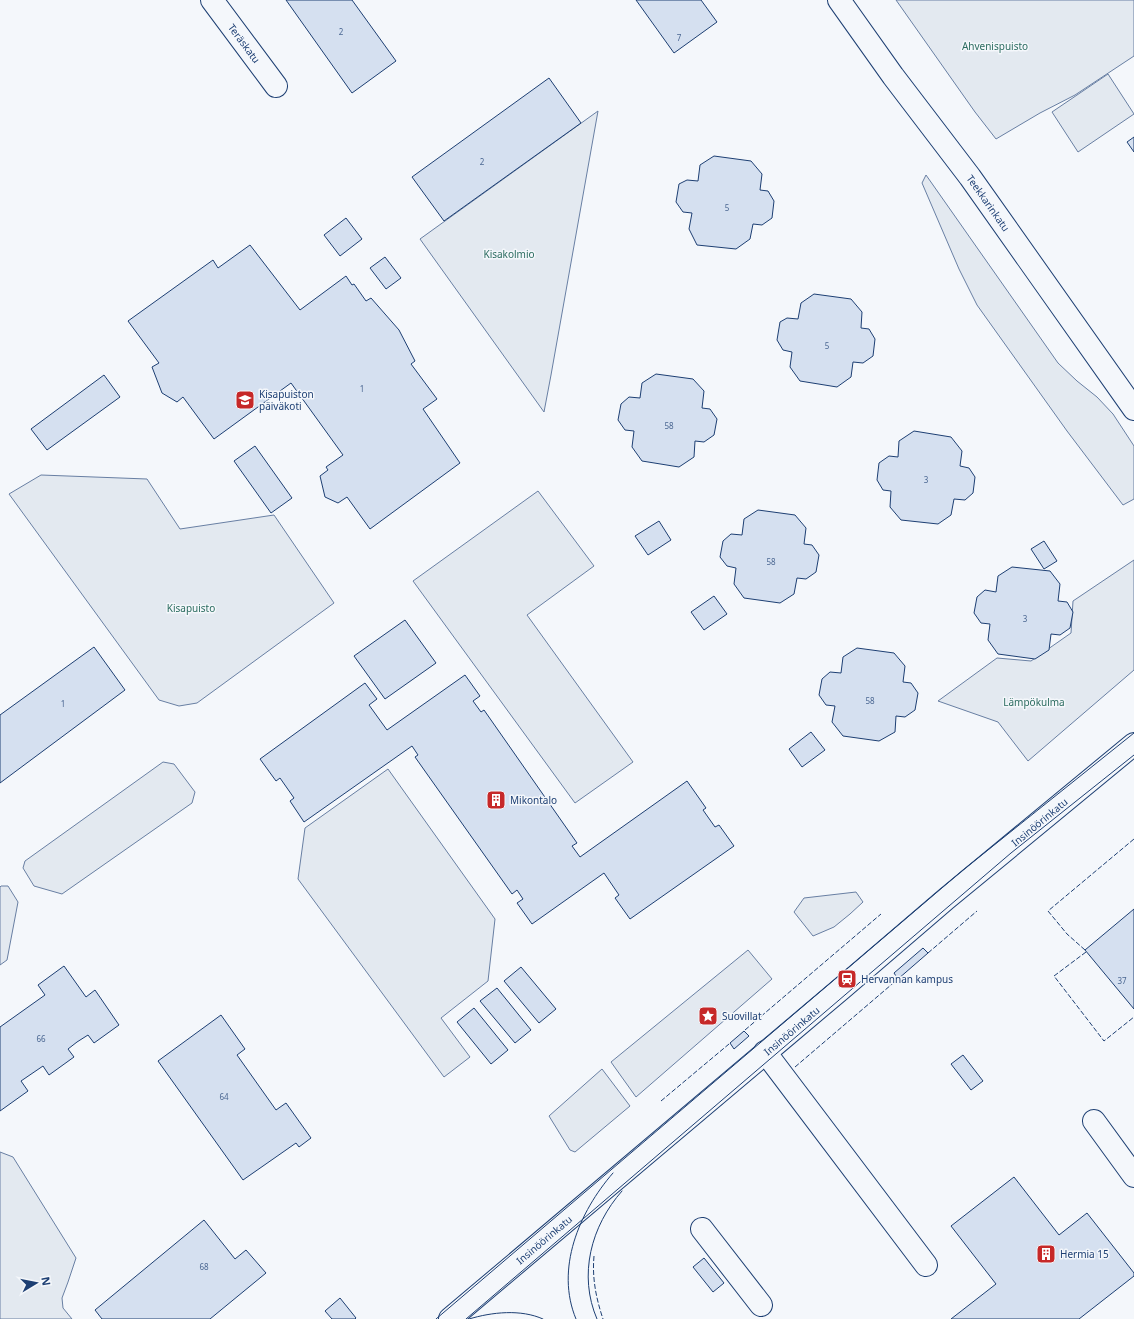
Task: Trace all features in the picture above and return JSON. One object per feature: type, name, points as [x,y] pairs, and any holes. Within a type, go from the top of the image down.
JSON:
[{"type":"street","name":"Teräskatu","points":[[212,0],[276,86]]},
{"type":"street","name":"Teekkarinkatu","points":[[839,0],[893,76],[970,177],[1134,409]]},
{"type":"street","name":"Insinöörinkatu","points":[[450,1319],[993,860],[1134,744]]},
{"type":"street","points":[[765,1052],[926,1265]]},
{"type":"street","points":[[1094,1120],[1134,1176]]},
{"type":"street","points":[[702,1229],[762,1305]]},
{"type":"green space","name":"Ahvenispuisto","points":[[896,0],[1134,0],[1134,56],[1075,95],[1040,113],[996,139],[975,112]]},
{"type":"green space","points":[[1108,74],[1134,114],[1078,152],[1052,112]]},
{"type":"green space","name":"Kisakolmio","points":[[598,111],[551,375],[544,412],[420,239]]},
{"type":"green space","points":[[926,175],[1058,363],[1097,397],[1113,414],[1134,446],[1134,499],[1123,505],[1067,431],[977,305],[959,269],[922,183]]},
{"type":"green space","name":"Kisapuisto","points":[[41,475],[147,479],[180,529],[274,515],[334,603],[197,703],[179,706],[159,700],[9,494]]},
{"type":"green space","points":[[538,491],[594,566],[527,615],[633,762],[575,803],[413,581]]},
{"type":"green space","name":"Lämpökulma","points":[[1134,560],[1134,670],[1028,761],[998,722],[938,701],[997,658],[1031,661],[1071,633],[1073,601]]},
{"type":"green space","points":[[163,762],[174,764],[195,792],[192,803],[62,894],[34,886],[23,868],[25,861]]},
{"type":"green space","points":[[388,769],[495,919],[488,981],[441,1018],[470,1057],[444,1077],[298,879],[305,828]]},
{"type":"green space","points":[[8,886],[18,902],[7,960],[0,965],[0,887]]},
{"type":"green space","points":[[856,892],[863,902],[834,927],[813,936],[794,912],[804,898]]},
{"type":"green space","points":[[748,950],[772,979],[636,1097],[611,1062]]},
{"type":"green space","points":[[602,1069],[630,1106],[575,1152],[570,1150],[549,1116]]},
{"type":"green space","points":[[0,1152],[13,1157],[76,1258],[62,1298],[63,1308],[72,1319],[0,1319]]},
{"type":"building","points":[[286,0],[352,0],[396,61],[352,93]]},
{"type":"building","points":[[636,0],[701,0],[717,22],[674,53]]},
{"type":"building","points":[[549,78],[581,123],[444,221],[412,177]]},
{"type":"building","points":[[1134,137],[1134,152],[1127,142]]},
{"type":"building","points":[[714,156],[751,161],[762,174],[760,190],[768,191],[774,201],[772,218],[762,225],[753,224],[750,239],[736,249],[697,245],[689,229],[692,213],[683,212],[676,202],[679,184],[687,180],[698,181],[700,165]]},
{"type":"building","points":[[346,218],[362,239],[340,256],[324,235]]},
{"type":"building","points":[[250,245],[300,310],[346,276],[352,285],[354,284],[366,301],[371,298],[399,330],[415,361],[411,364],[437,399],[423,409],[460,463],[370,529],[347,497],[338,503],[325,497],[320,476],[328,470],[326,467],[343,455],[291,383],[214,439],[183,397],[177,402],[162,393],[152,367],[159,363],[128,321],[213,260],[218,268]]},
{"type":"building","points":[[385,257],[401,278],[386,289],[370,268]]},
{"type":"building","points":[[814,294],[851,299],[862,312],[861,328],[869,329],[875,339],[873,356],[863,363],[853,362],[851,377],[837,387],[800,381],[790,367],[792,352],[783,350],[777,340],[780,322],[787,318],[798,319],[801,303]]},
{"type":"building","points":[[656,374],[693,379],[704,391],[702,408],[710,409],[717,419],[714,435],[704,442],[695,441],[694,457],[679,467],[642,461],[632,447],[634,431],[625,430],[618,420],[621,404],[629,397],[640,398],[642,383]]},
{"type":"building","points":[[104,375],[120,397],[47,450],[31,429]]},
{"type":"building","points":[[914,431],[951,437],[962,451],[960,466],[969,468],[975,477],[973,493],[965,500],[954,499],[951,515],[938,524],[901,520],[890,507],[891,491],[883,490],[877,480],[879,463],[889,456],[898,457],[899,441]]},
{"type":"building","points":[[255,446],[292,498],[271,513],[234,461]]},
{"type":"building","points":[[758,510],[795,515],[806,528],[804,544],[812,545],[819,555],[816,572],[806,579],[797,578],[794,594],[780,603],[744,598],[734,584],[736,568],[727,566],[720,557],[723,541],[731,534],[742,535],[744,519]]},
{"type":"building","points":[[659,521],[671,540],[648,555],[635,536]]},
{"type":"building","points":[[1044,541],[1057,561],[1044,569],[1031,549]]},
{"type":"building","points":[[1012,567],[1050,571],[1060,584],[1058,601],[1067,602],[1073,612],[1070,628],[1060,635],[1051,634],[1049,650],[1035,659],[998,654],[988,640],[990,624],[981,623],[974,613],[977,597],[985,590],[996,592],[998,576]]},
{"type":"building","points":[[714,596],[727,614],[704,630],[691,612]]},
{"type":"building","points":[[405,620],[436,663],[385,699],[354,656]]},
{"type":"building","points":[[94,647],[125,690],[0,783],[0,715]]},
{"type":"building","points":[[857,648],[894,653],[905,666],[903,682],[911,683],[918,693],[915,710],[905,717],[896,716],[895,732],[879,741],[843,736],[832,722],[835,706],[826,705],[819,695],[822,679],[830,672],[841,673],[843,657]]},
{"type":"building","name":"Mikontalo","points":[[465,675],[480,696],[473,701],[481,712],[484,710],[577,843],[572,846],[580,857],[687,781],[706,808],[703,810],[715,827],[719,825],[734,846],[630,919],[615,898],[619,895],[604,873],[532,924],[517,903],[523,899],[517,890],[512,894],[415,757],[418,755],[412,746],[304,822],[290,801],[294,798],[280,778],[276,781],[260,759],[365,683],[377,699],[369,705],[387,730]]},
{"type":"building","points":[[811,732],[825,750],[802,767],[789,749]]},
{"type":"building","points":[[1134,909],[1134,1009],[1085,950]]},
{"type":"building","points":[[923,948],[928,953],[898,979],[894,973]]},
{"type":"building","points":[[64,966],[86,997],[95,990],[119,1025],[94,1043],[88,1035],[77,1042],[68,1049],[74,1057],[49,1075],[43,1066],[21,1081],[28,1091],[0,1111],[0,1027],[45,995],[38,985]]},
{"type":"building","points":[[521,967],[556,1009],[539,1023],[504,981]]},
{"type":"building","points":[[497,988],[531,1030],[515,1043],[480,1001]]},
{"type":"building","points":[[474,1008],[508,1050],[491,1064],[457,1022]]},
{"type":"building","points":[[221,1015],[245,1049],[237,1055],[276,1110],[286,1103],[311,1138],[299,1147],[296,1143],[243,1180],[158,1061]]},
{"type":"building","points":[[744,1031],[749,1036],[734,1049],[730,1043]]},
{"type":"building","points":[[963,1055],[983,1081],[971,1090],[951,1064]]},
{"type":"building","name":"Hermia 15","points":[[1014,1177],[1059,1235],[1087,1213],[1134,1273],[1134,1276],[1079,1319],[951,1319],[996,1284],[951,1226]]},
{"type":"building","points":[[204,1220],[235,1259],[246,1250],[266,1273],[210,1319],[102,1319],[95,1310]]},
{"type":"building","points":[[704,1258],[724,1283],[713,1292],[693,1267]]},
{"type":"building","points":[[340,1298],[356,1318],[355,1319],[332,1319],[325,1311]]},
{"type":"tram line","points":[[436,1319],[963,870],[1134,733]]},
{"type":"tram line","points":[[466,1319],[1011,853],[1134,755]]},
{"type":"tram line","points":[[576,1319],[570,1300],[568,1281],[574,1242],[590,1205],[613,1173]]},
{"type":"tram line","points":[[597,1319],[591,1302],[589,1285],[588,1268],[591,1252],[595,1235],[602,1220],[622,1191]]},
{"type":"tram line","points":[[469,1319],[497,1313],[525,1314],[543,1319]]},
{"type":"fence","points":[[1085,950],[1067,934],[1048,911],[1134,839]]},
{"type":"fence","points":[[928,953],[977,911]]},
{"type":"fence","points":[[745,1030],[881,914]]},
{"type":"fence","points":[[1086,952],[1054,976],[1104,1041],[1134,1017]]},
{"type":"fence","points":[[795,1067],[898,979]]},
{"type":"fence","points":[[661,1101],[729,1044]]},
{"type":"fence","points":[[594,1256],[595,1288],[603,1319]]},
{"type":"place","name":"Kisapuiston päiväkoti","points":[[245,400]]},
{"type":"place","name":"Mikontalo","points":[[496,800]]},
{"type":"place","name":"Hervannan kampus","points":[[847,979]]},
{"type":"place","name":"Suovillat","points":[[708,1016]]},
{"type":"place","name":"Hermia 15","points":[[1046,1254]]}]
